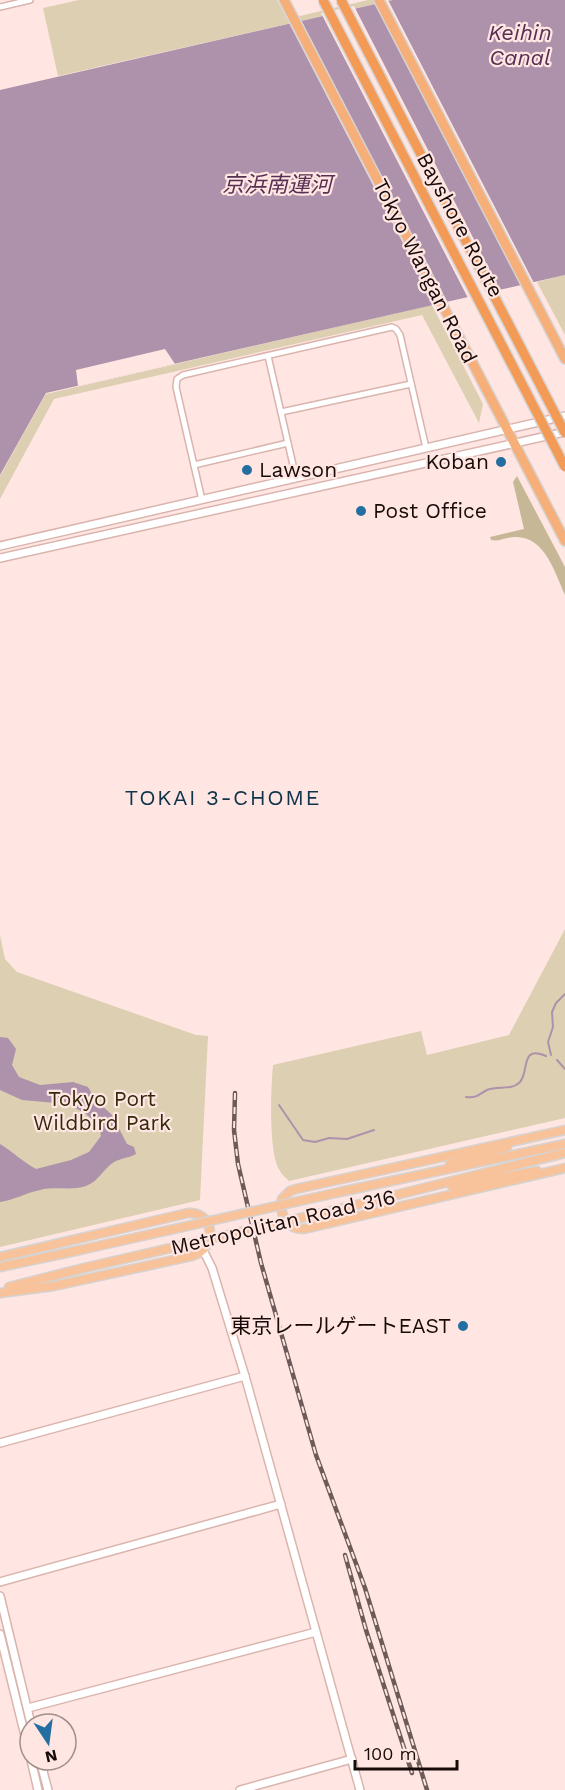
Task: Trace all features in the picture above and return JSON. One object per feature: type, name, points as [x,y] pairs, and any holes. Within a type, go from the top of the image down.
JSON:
[{"type":"highway","name":"Tokyo Wangan Road","points":[[284,0],[565,541]]},
{"type":"highway","name":"Bayshore Route","points":[[323,0],[565,467]]},
{"type":"highway","name":"Bayshore Route","points":[[341,0],[565,433]]},
{"type":"highway","points":[[379,0],[565,359]]},
{"type":"main road","points":[[565,1131],[296,1189],[290,1191],[282,1199],[282,1212],[292,1227],[304,1228],[565,1167]]},
{"type":"main road","points":[[410,1176],[565,1131]]},
{"type":"main road","name":"Metropolitan Road 316","points":[[0,1267],[565,1144]]},
{"type":"main road","name":"Metropolitan Road 316","points":[[0,1291],[84,1268],[413,1192],[493,1169],[565,1153]]},
{"type":"main road","points":[[413,1192],[565,1167]]},
{"type":"main road","points":[[0,1257],[194,1213],[202,1217],[209,1231],[210,1240],[204,1252],[192,1256],[54,1286],[0,1291]]},
{"type":"street","points":[[0,7],[6,3],[30,0]]},
{"type":"street","points":[[202,500],[176,387],[177,379],[183,375],[392,327],[400,335],[426,448]]},
{"type":"street","points":[[268,356],[296,478]]},
{"type":"street","points":[[280,412],[411,384]]},
{"type":"street","points":[[0,546],[565,416]]},
{"type":"street","points":[[0,558],[514,442],[565,433]]},
{"type":"street","points":[[194,465],[288,443]]},
{"type":"street","points":[[204,1252],[212,1268],[245,1376],[360,1790]]},
{"type":"street","points":[[0,1443],[245,1376]]},
{"type":"street","points":[[0,1582],[281,1504]]},
{"type":"street","points":[[0,1596],[28,1712]]},
{"type":"street","points":[[27,1708],[316,1632]]},
{"type":"street","points":[[0,1634],[20,1712]]},
{"type":"street","points":[[240,1790],[352,1759]]},
{"type":"street","points":[[34,1772],[39,1790]]},
{"type":"street","points":[[43,1772],[48,1790]]},
{"type":"green space","points":[[79,0],[277,0],[287,19],[368,0],[393,0],[58,76],[43,8]]},
{"type":"green space","points":[[565,275],[565,335],[537,282]]},
{"type":"green space","points":[[432,305],[483,404],[479,423],[422,315],[54,399],[0,499],[0,476],[46,394]]},
{"type":"green space","points":[[565,929],[565,1118],[289,1181],[283,1175],[276,1162],[272,1136],[273,1065],[421,1031],[427,1055],[509,1035]]},
{"type":"green space","name":"Tokyo Port Wildbird Park","points":[[0,935],[5,959],[17,972],[196,1035],[208,1036],[200,1200],[0,1247]]},
{"type":"shaded area","points":[[517,476],[565,567],[565,595],[548,557],[534,543],[525,538],[515,537],[491,540],[490,537],[524,529],[513,482]]},
{"type":"water","name":"京浜南運河","points":[[393,0],[565,0],[565,275],[46,393],[0,475],[0,90]]},
{"type":"water","points":[[0,1037],[8,1038],[16,1049],[12,1065],[19,1077],[40,1085],[73,1082],[88,1087],[95,1099],[112,1115],[127,1144],[134,1147],[136,1154],[114,1162],[86,1186],[35,1191],[0,1202],[0,1144],[36,1169],[71,1160],[89,1152],[101,1136],[99,1126],[85,1113],[67,1104],[22,1100],[0,1090]]},
{"type":"pier","points":[[380,0],[388,0],[535,285],[524,287]]},
{"type":"pier","points":[[354,6],[501,292],[469,300],[321,13]]},
{"type":"pier","points":[[300,18],[447,305],[436,307],[288,21]]},
{"type":"pier","points":[[165,349],[175,364],[78,386],[76,370]]},
{"type":"waterway","points":[[551,1055],[548,1042],[553,1027],[552,1012],[556,1003],[565,994]]},
{"type":"waterway","points":[[466,1097],[475,1097],[487,1090],[519,1083],[528,1057],[538,1053],[546,1056]]},
{"type":"waterway","points":[[557,1060],[565,1069]]},
{"type":"waterway","points":[[279,1105],[303,1140],[315,1142],[329,1138],[347,1139],[374,1130]]},
{"type":"railway","points":[[235,1093],[234,1130],[238,1164],[261,1263],[316,1455],[365,1588],[427,1790]]},
{"type":"railway","points":[[345,1555],[366,1630],[412,1773]]},
{"type":"place","name":"Koban","points":[[501,462]]},
{"type":"place","name":"Lawson","points":[[247,470]]},
{"type":"place","name":"Post Office","points":[[361,511]]},
{"type":"place","name":"東京レールゲートEAST","points":[[463,1326]]},
{"type":"district","name":"TOKAI 3-CHOME","points":[[223,797]]},
{"type":"water label","name":"Keihin Canal","points":[[520,44]]}]
